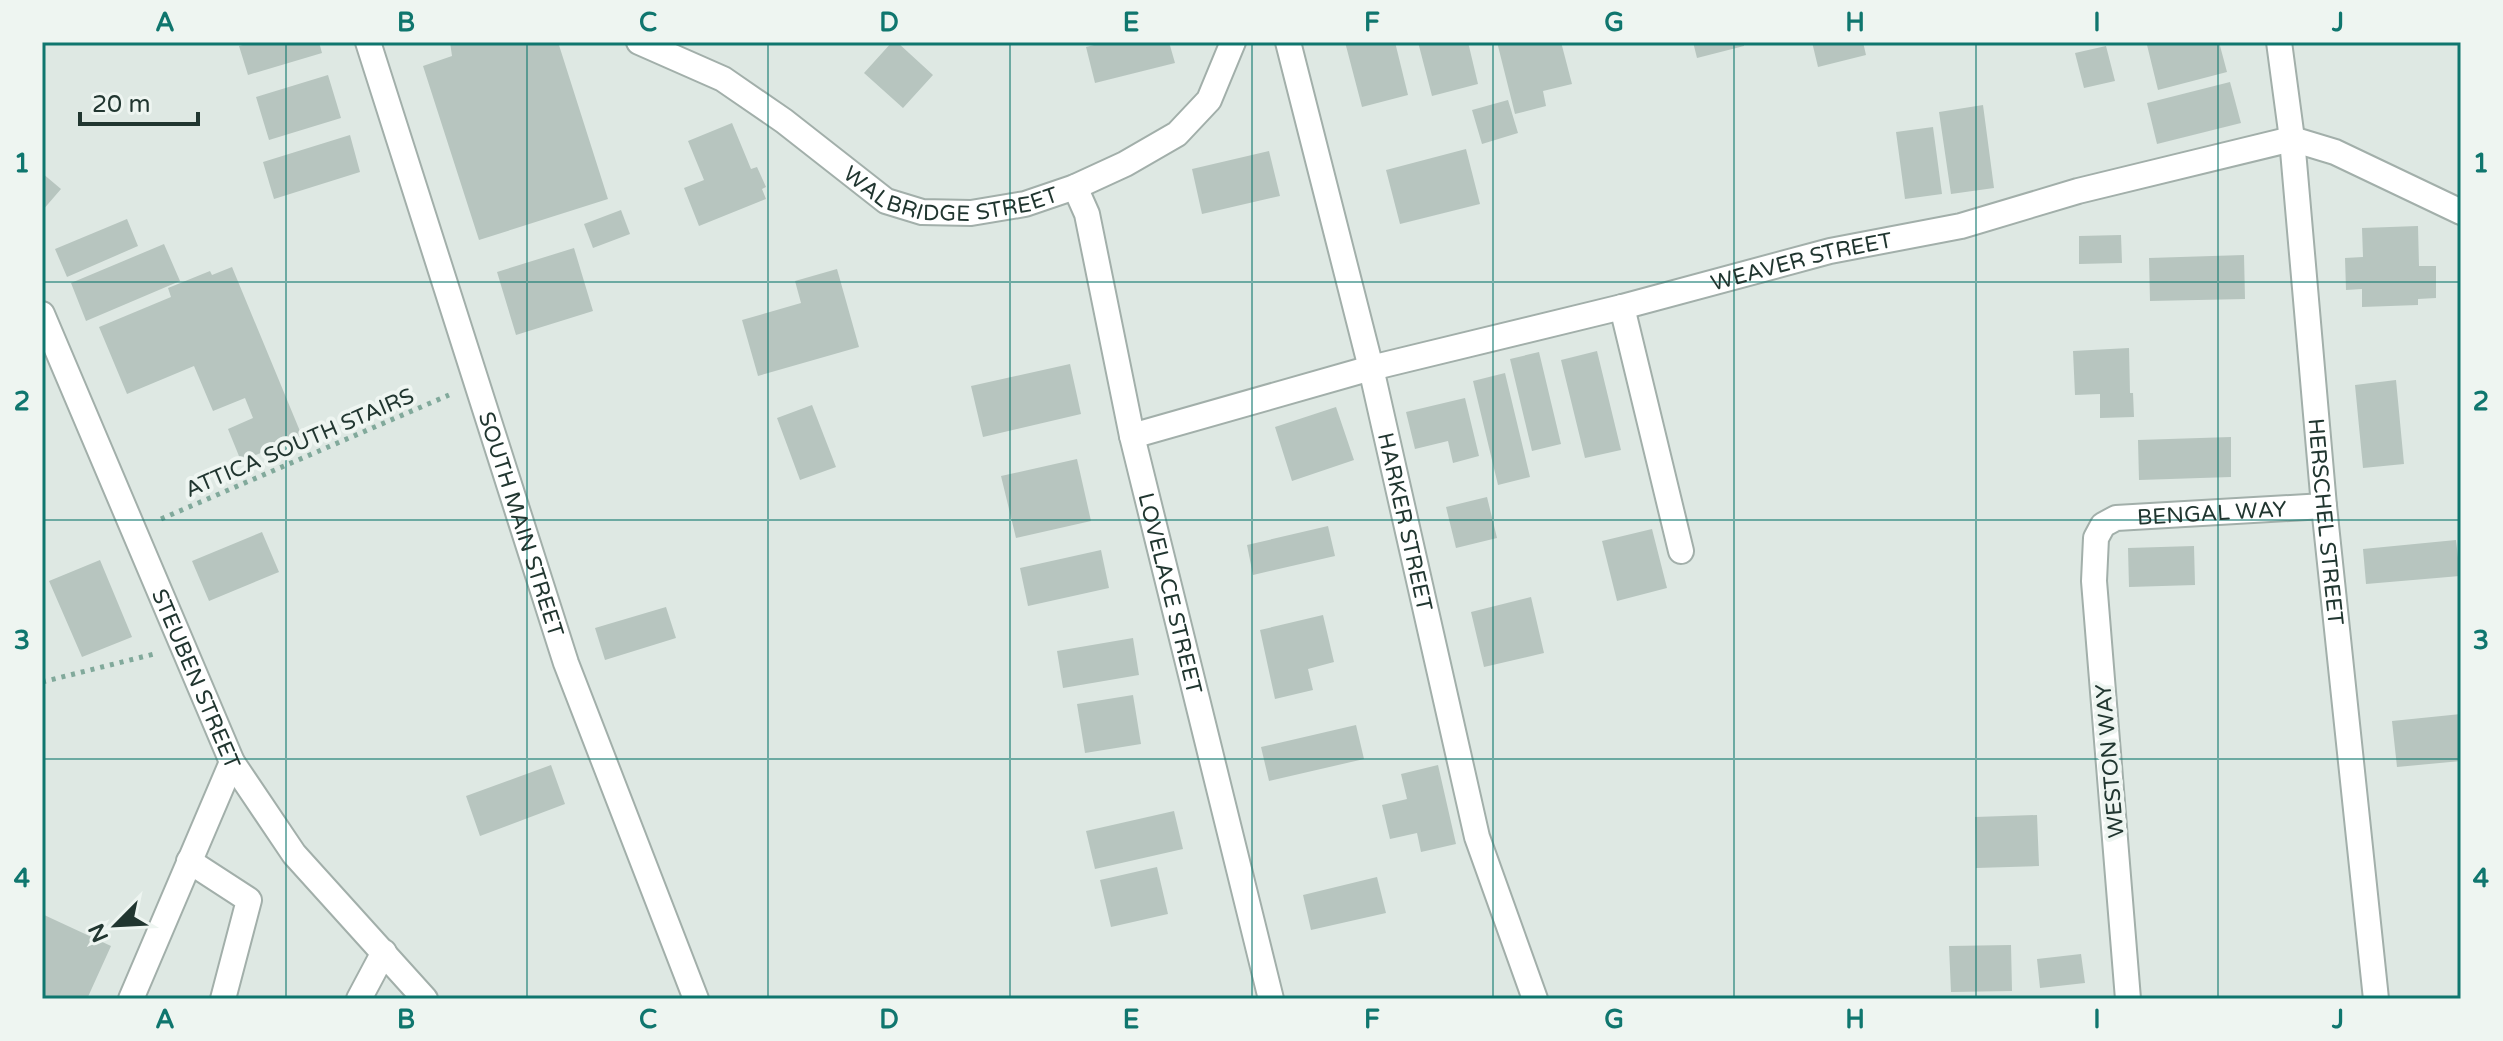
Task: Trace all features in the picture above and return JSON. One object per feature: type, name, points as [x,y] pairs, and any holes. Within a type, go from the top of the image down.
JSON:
[{"type":"street","name":"SOUTH MAIN STREET","points":[[368,42],[566,663],[696,999]]},
{"type":"street","name":"WALBRIDGE STREET","points":[[639,42],[723,79],[784,121],[886,201],[922,212],[971,213],[1025,204],[1075,187],[1125,164],[1177,134],[1209,100],[1233,42]]},
{"type":"street","name":"HARKER STREET","points":[[1288,42],[1371,368],[1477,837],[1535,999]]},
{"type":"street","name":"HERSCHEL STREET","points":[[2279,42],[2292,139],[2324,506],[2376,999]]},
{"type":"street","name":"WEAVER STREET","points":[[1132,436],[1371,368],[1622,307],[1830,251],[1961,226],[2078,191],[2292,139]]},
{"type":"street","points":[[2292,139],[2335,152],[2461,212]]},
{"type":"street","name":"LOVELACE STREET","points":[[1075,187],[1087,214],[1132,436],[1271,999]]},
{"type":"street","points":[[1622,307],[1681,551]]},
{"type":"street","name":"STEUBEN STREET","points":[[42,314],[232,762],[294,854],[425,999]]},
{"type":"street","name":"BENGAL WAY","points":[[2103,525],[2116,518],[2139,515],[2324,506]]},
{"type":"street","name":"WESTON WAY","points":[[2103,525],[2096,538],[2094,581],[2128,999]]},
{"type":"street","points":[[131,999],[232,762]]},
{"type":"street","points":[[189,861],[249,900],[223,999]]},
{"type":"street","points":[[359,999],[384,952]]},
{"type":"path","name":"ATTICA SOUTH STAIRS","points":[[134,530],[476,383]]},
{"type":"path","points":[[42,682],[183,647]]},
{"type":"building","points":[[253,42],[319,42],[322,53],[248,75],[239,46]]},
{"type":"building","points":[[450,42],[558,42],[608,199],[479,240],[423,66],[452,56]]},
{"type":"building","points":[[892,42],[897,42],[933,75],[903,108],[864,73]]},
{"type":"building","points":[[1106,42],[1169,42],[1175,63],[1095,83],[1086,47]]},
{"type":"building","points":[[1345,42],[1395,42],[1408,95],[1362,107]]},
{"type":"building","points":[[1418,42],[1468,42],[1478,84],[1432,96]]},
{"type":"building","points":[[1497,42],[1561,42],[1572,84],[1543,91],[1546,106],[1515,114]]},
{"type":"building","points":[[1693,42],[1744,42],[1744,46],[1697,58]]},
{"type":"building","points":[[1812,42],[1863,42],[1866,55],[1818,67]]},
{"type":"building","points":[[2159,42],[2219,42],[2227,72],[2158,90],[2147,45]]},
{"type":"building","points":[[2106,46],[2115,81],[2084,88],[2075,53]]},
{"type":"building","points":[[328,75],[341,118],[269,140],[256,97]]},
{"type":"building","points":[[2230,82],[2241,123],[2157,144],[2147,103]]},
{"type":"building","points":[[1508,100],[1518,133],[1482,144],[1472,110]]},
{"type":"building","points":[[1983,105],[1994,188],[1951,194],[1939,112]]},
{"type":"building","points":[[732,123],[751,169],[757,167],[766,187],[762,189],[766,199],[699,226],[684,188],[704,180],[688,141]]},
{"type":"building","points":[[1933,127],[1942,194],[1905,199],[1896,132]]},
{"type":"building","points":[[350,135],[360,172],[274,199],[263,162]]},
{"type":"building","points":[[1466,149],[1480,204],[1400,224],[1386,170]]},
{"type":"building","points":[[1269,151],[1280,196],[1202,214],[1192,169]]},
{"type":"building","points":[[42,173],[61,189],[42,211]]},
{"type":"building","points":[[621,210],[630,234],[593,248],[584,224]]},
{"type":"building","points":[[127,219],[138,246],[67,277],[55,249]]},
{"type":"building","points":[[2418,226],[2419,266],[2436,266],[2436,298],[2418,299],[2418,305],[2362,307],[2362,289],[2346,290],[2345,258],[2363,257],[2362,228]]},
{"type":"building","points":[[2121,235],[2122,263],[2079,264],[2079,236]]},
{"type":"building","points":[[164,244],[180,281],[86,321],[71,283]]},
{"type":"building","points":[[574,248],[593,311],[516,335],[497,272]]},
{"type":"building","points":[[2244,255],[2245,299],[2150,301],[2149,258]]},
{"type":"building","points":[[232,267],[302,436],[241,461],[228,429],[253,418],[245,398],[213,411],[194,366],[127,394],[99,327],[171,297],[168,288],[210,271],[212,275]]},
{"type":"building","points":[[837,269],[859,347],[758,376],[742,320],[801,303],[795,281]]},
{"type":"building","points":[[2129,348],[2134,417],[2100,418],[2100,394],[2075,395],[2073,351]]},
{"type":"building","points":[[1597,351],[1621,450],[1585,458],[1561,360]]},
{"type":"building","points":[[1539,352],[1561,444],[1532,451],[1510,359]]},
{"type":"building","points":[[1070,364],[1081,414],[983,437],[971,386]]},
{"type":"building","points":[[1505,373],[1530,477],[1498,485],[1473,381]]},
{"type":"building","points":[[2396,380],[2404,464],[2363,468],[2355,385]]},
{"type":"building","points":[[1465,398],[1479,456],[1453,463],[1448,441],[1415,449],[1406,412]]},
{"type":"building","points":[[812,405],[836,467],[800,480],[777,418]]},
{"type":"building","points":[[1336,407],[1354,460],[1292,481],[1275,427]]},
{"type":"building","points":[[2231,437],[2231,477],[2139,480],[2138,440]]},
{"type":"building","points":[[1077,459],[1091,521],[1016,538],[1001,476]]},
{"type":"building","points":[[1487,497],[1497,538],[1456,548],[1446,507]]},
{"type":"building","points":[[1328,526],[1335,556],[1253,575],[1247,545]]},
{"type":"building","points":[[1652,529],[1667,588],[1617,601],[1602,541]]},
{"type":"building","points":[[262,532],[279,572],[209,601],[192,561]]},
{"type":"building","points":[[2456,540],[2460,576],[2366,584],[2363,549]]},
{"type":"building","points":[[2194,546],[2195,585],[2129,587],[2128,548]]},
{"type":"building","points":[[1101,550],[1109,588],[1028,606],[1020,568]]},
{"type":"building","points":[[100,560],[132,637],[82,657],[49,581]]},
{"type":"building","points":[[1531,597],[1544,653],[1484,667],[1471,612]]},
{"type":"building","points":[[666,607],[676,638],[605,660],[595,628]]},
{"type":"building","points":[[1323,615],[1334,662],[1308,669],[1313,690],[1275,699],[1260,630]]},
{"type":"building","points":[[1133,638],[1139,675],[1063,688],[1057,651]]},
{"type":"building","points":[[1133,695],[1141,744],[1085,753],[1077,704]]},
{"type":"building","points":[[2461,714],[2461,761],[2397,767],[2392,721]]},
{"type":"building","points":[[1356,725],[1364,759],[1269,781],[1261,747]]},
{"type":"building","points":[[551,765],[565,804],[480,836],[466,796]]},
{"type":"building","points":[[1438,765],[1456,844],[1421,852],[1417,833],[1390,839],[1382,805],[1407,799],[1401,774]]},
{"type":"building","points":[[1174,811],[1183,849],[1095,869],[1086,831]]},
{"type":"building","points":[[2037,815],[2039,866],[1976,868],[1975,817]]},
{"type":"building","points":[[1157,867],[1168,914],[1111,927],[1100,880]]},
{"type":"building","points":[[1377,877],[1386,913],[1311,930],[1303,895]]},
{"type":"building","points":[[42,914],[111,946],[87,999],[42,997]]},
{"type":"building","points":[[2011,945],[2012,991],[1951,992],[1949,946]]},
{"type":"building","points":[[2081,954],[2085,983],[2040,988],[2037,959]]}]
